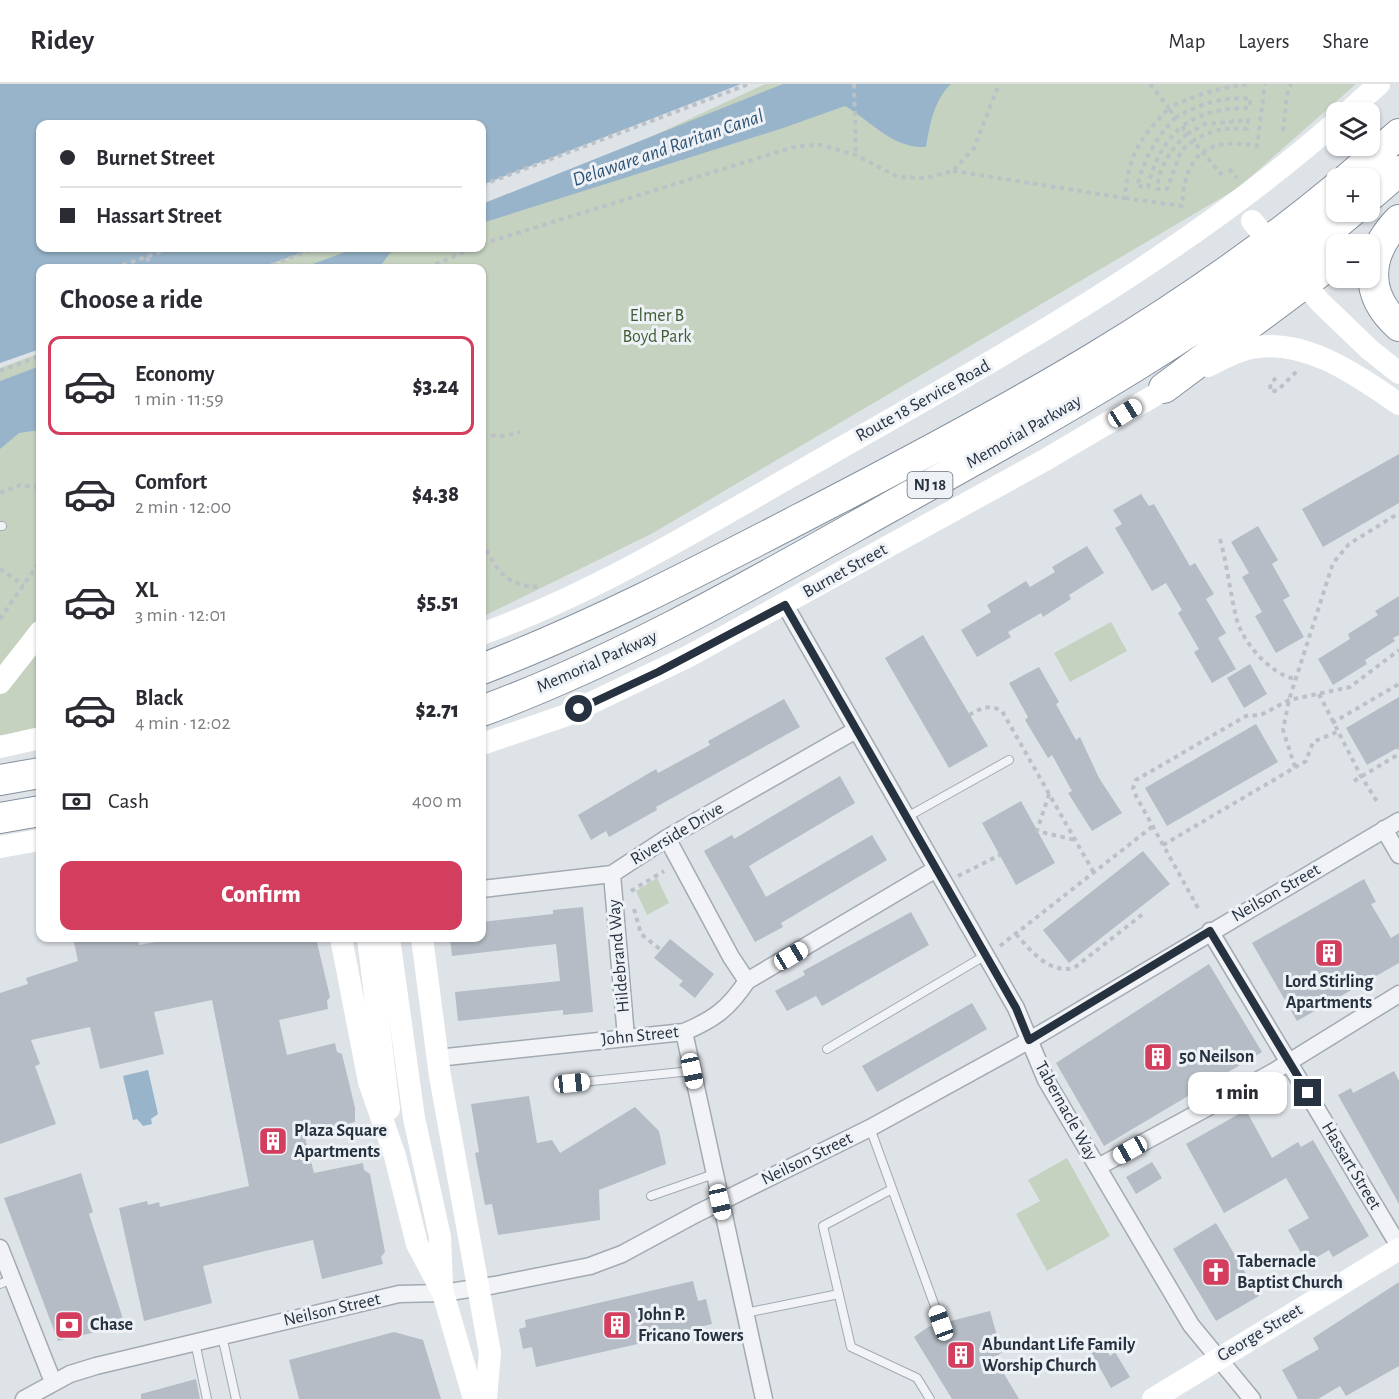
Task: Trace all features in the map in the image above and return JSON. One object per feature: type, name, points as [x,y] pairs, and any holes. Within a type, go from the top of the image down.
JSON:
[{"type":"highway","points":[[1360,168],[1399,134]]},
{"type":"highway","points":[[1380,187],[1399,171]]},
{"type":"highway","name":"Memorial Parkway","points":[[486,667],[633,604],[1046,389],[1174,310],[1244,260],[1326,196]]},
{"type":"highway","points":[[1369,234],[1399,210]]},
{"type":"highway","points":[[1399,220],[1378,249],[1373,275],[1375,292],[1382,308],[1399,326]]},
{"type":"highway","name":"Memorial Parkway","points":[[486,709],[554,682],[661,633],[1070,406],[1237,299],[1339,222]]},
{"type":"highway","points":[[1164,388],[1326,267]]},
{"type":"highway","points":[[0,780],[36,774]]},
{"type":"highway","points":[[0,818],[36,812]]},
{"type":"main road","points":[[1359,102],[1379,84]]},
{"type":"main road","name":"Route 18 Service Road","points":[[486,632],[548,606],[640,560],[981,369],[1144,270],[1245,213],[1326,132]]},
{"type":"main road","points":[[1245,213],[1320,302],[1370,350],[1399,373]]},
{"type":"main road","name":"Burnet Street","points":[[486,743],[534,728],[648,677],[785,605],[1055,454],[1164,388],[1231,355],[1265,347],[1298,351],[1322,358],[1360,378],[1399,404]]},
{"type":"main road","points":[[0,683],[36,637]]},
{"type":"main road","points":[[486,751],[534,728]]},
{"type":"main road","points":[[0,747],[36,739]]},
{"type":"main road","points":[[0,847],[36,841]]},
{"type":"main road","points":[[341,942],[369,1082],[395,1156],[417,1244],[442,1293],[474,1399]]},
{"type":"main road","points":[[368,942],[395,1156]]},
{"type":"main road","points":[[390,942],[414,1118],[440,1237],[442,1293]]},
{"type":"main road","points":[[422,942],[437,1058],[490,1353],[486,1399]]},
{"type":"main road","name":"George Street","points":[[1153,1399],[1399,1248]]},
{"type":"street","name":"Tabernacle Way","points":[[785,605],[1016,1008],[1046,1080],[1191,1325],[1252,1399]]},
{"type":"street","name":"Riverside Drive","points":[[486,889],[612,874],[667,838],[856,730]]},
{"type":"street","points":[[1392,825],[1399,855]]},
{"type":"street","name":"Neilson Street","points":[[24,1399],[53,1382],[96,1366],[195,1342],[399,1294],[442,1293],[478,1287],[590,1266],[612,1258],[870,1128],[1029,1040],[1392,825]]},
{"type":"street","points":[[667,838],[731,957],[747,981]]},
{"type":"street","name":"Hildebrand Way","points":[[612,874],[626,1037]]},
{"type":"street","name":"John Street","points":[[437,1058],[684,1032],[708,1022],[731,1004],[747,981],[940,876]]},
{"type":"street","name":"Hassart Street","points":[[1210,931],[1399,1248]]},
{"type":"street","points":[[1098,1167],[1288,1061],[1399,994]]},
{"type":"street","points":[[684,1032],[764,1399]]},
{"type":"street","points":[[0,1248],[6,1281],[53,1382]]},
{"type":"lane","points":[[907,817],[1009,759]]},
{"type":"lane","points":[[827,1048],[986,955]]},
{"type":"lane","points":[[572,1083],[692,1071]]},
{"type":"lane","points":[[870,1128],[941,1323]]},
{"type":"lane","points":[[651,1196],[714,1174]]},
{"type":"lane","points":[[892,1189],[823,1226],[851,1347],[917,1378],[930,1399]]},
{"type":"lane","points":[[745,1313],[839,1294]]},
{"type":"lane","points":[[222,1336],[236,1399]]},
{"type":"lane","points":[[195,1342],[207,1399]]},
{"type":"path","points":[[486,183],[749,84]]},
{"type":"path","points":[[854,84],[856,155]]},
{"type":"path","points":[[953,171],[974,148],[999,84]]},
{"type":"path","points":[[1150,84],[1175,118]]},
{"type":"path","points":[[1125,198],[1132,154],[1149,129],[1169,108],[1198,93],[1225,86],[1252,84]]},
{"type":"path","points":[[486,243],[796,146],[821,145],[856,155],[898,177],[926,178],[953,171],[1182,206],[1183,186],[1192,165],[1202,152],[1215,145],[1234,142],[1257,146],[1265,84]]},
{"type":"path","points":[[1283,131],[1287,94],[1292,84]]},
{"type":"path","points":[[1251,99],[1250,108],[1228,108],[1196,116],[1182,126],[1167,140],[1153,163],[1148,187],[1137,186],[1144,159],[1152,145],[1175,118],[1212,101],[1251,99]]},
{"type":"path","points":[[1248,120],[1247,129],[1225,128],[1208,131],[1194,141],[1181,151],[1167,189],[1157,189],[1164,162],[1187,134],[1205,124],[1248,120]]},
{"type":"path","points":[[1182,126],[1187,134]]},
{"type":"path","points":[[1194,141],[1222,175]]},
{"type":"path","points":[[126,264],[161,252]]},
{"type":"path","points":[[274,264],[306,252]]},
{"type":"path","points":[[436,264],[463,252]]},
{"type":"path","points":[[147,257],[150,264]]},
{"type":"path","points":[[0,371],[36,358]]},
{"type":"path","points":[[1276,378],[1270,384],[1271,392],[1278,390],[1294,374]]},
{"type":"path","points":[[486,435],[506,436],[520,432]]},
{"type":"path","points":[[0,493],[20,485],[36,487]]},
{"type":"path","points":[[1294,767],[1283,730],[1295,679],[1333,563],[1348,544],[1399,513]]},
{"type":"path","points":[[1220,539],[1229,572],[1236,619],[1244,634],[1274,671],[1284,677],[1295,679]]},
{"type":"path","points":[[486,550],[497,571],[507,579],[515,584],[542,587]]},
{"type":"path","points":[[0,619],[36,567]]},
{"type":"path","points":[[0,569],[24,585]]},
{"type":"path","points":[[1198,908],[1133,788],[1136,780],[1246,716],[1261,715],[1289,700],[1350,687],[1399,650]]},
{"type":"path","points":[[1332,723],[1399,684]]},
{"type":"path","points":[[1319,694],[1332,723],[1378,803]]},
{"type":"path","points":[[969,715],[984,707],[994,707],[1002,711],[1094,873]]},
{"type":"path","points":[[1163,845],[1306,761],[1313,742],[1337,732]]},
{"type":"path","points":[[1354,781],[1399,750]]},
{"type":"path","points":[[1049,794],[1037,831],[1076,840]]},
{"type":"path","points":[[986,955],[1153,826]]},
{"type":"path","points":[[940,876],[1000,855]]},
{"type":"path","points":[[661,950],[641,934],[629,892],[664,871]]},
{"type":"path","points":[[1016,934],[1036,956],[1065,970],[1074,968],[1143,914]]},
{"type":"green space","name":"Elmer B Boyd Park","points":[[765,84],[1356,84],[1336,102],[1326,102],[1326,110],[1238,188],[653,533],[486,615],[486,264],[272,264],[305,252],[486,252],[486,213]]},
{"type":"green space","points":[[36,354],[36,735],[0,735],[0,368]]},
{"type":"green space","points":[[1111,622],[1127,651],[1070,682],[1054,653]]},
{"type":"green space","points":[[657,878],[669,903],[647,915],[636,891]]},
{"type":"green space","points":[[1067,1158],[1110,1236],[1047,1271],[1016,1214],[1040,1201],[1028,1180]]},
{"type":"water","points":[[0,84],[741,84],[486,183],[486,120],[36,120],[36,252],[305,252],[270,264],[36,264],[36,350],[0,363]]},
{"type":"water","name":"Delaware and Raritan Canal","points":[[783,84],[951,84],[940,97],[931,121],[926,147],[903,144],[893,139],[845,106],[783,128],[486,222],[486,202]]},
{"type":"water","points":[[345,252],[393,252],[382,264],[313,264]]},
{"type":"water","points":[[36,368],[36,431],[19,433],[0,449],[0,381]]},
{"type":"water","points":[[148,1070],[158,1114],[151,1119],[152,1124],[143,1126],[137,1119],[133,1120],[123,1076]]},
{"type":"building","points":[[1399,454],[1399,503],[1323,547],[1302,509]]},
{"type":"building","points":[[1141,494],[1149,506],[1154,504],[1190,566],[1195,563],[1214,594],[1206,599],[1226,633],[1218,638],[1236,669],[1212,683],[1194,652],[1199,649],[1178,613],[1182,610],[1166,583],[1152,591],[1115,528],[1122,524],[1113,510]]},
{"type":"building","points":[[1258,526],[1278,560],[1272,564],[1290,596],[1283,600],[1304,637],[1276,653],[1255,616],[1262,612],[1242,577],[1249,573],[1231,542]]},
{"type":"building","points":[[1087,546],[1104,573],[1069,595],[1071,599],[1043,617],[1041,613],[1008,632],[1011,637],[977,657],[961,630],[991,612],[987,605],[1026,581],[1030,587],[1055,572],[1052,567]]},
{"type":"building","points":[[1399,596],[1399,635],[1393,638],[1395,641],[1365,660],[1367,664],[1333,685],[1318,659],[1350,639],[1348,634],[1378,615],[1375,611]]},
{"type":"building","points":[[923,635],[988,746],[949,768],[885,658]]},
{"type":"building","points":[[1250,664],[1267,694],[1244,708],[1227,678]]},
{"type":"building","points":[[1039,667],[1059,702],[1056,704],[1076,740],[1080,737],[1099,778],[1122,813],[1092,831],[1068,793],[1072,791],[1052,755],[1048,758],[1025,720],[1028,717],[1009,683]]},
{"type":"building","points":[[1399,697],[1399,747],[1367,765],[1346,728]]},
{"type":"building","points":[[784,699],[800,727],[656,807],[657,810],[609,837],[606,831],[591,840],[578,815],[656,769],[658,773],[710,745],[708,741]]},
{"type":"building","points":[[1256,724],[1278,762],[1167,826],[1145,788]]},
{"type":"building","points":[[840,776],[855,803],[749,866],[766,897],[872,835],[887,860],[781,923],[783,927],[755,942],[704,851],[732,835],[734,839]]},
{"type":"building","points":[[1021,801],[1055,863],[1016,885],[982,823]]},
{"type":"building","points":[[1143,851],[1170,884],[1069,963],[1043,930]]},
{"type":"building","name":"Lord Stirling Apartments","points":[[1364,879],[1376,902],[1371,904],[1391,938],[1399,933],[1399,963],[1297,1021],[1252,943]]},
{"type":"building","points":[[583,907],[593,1012],[563,1015],[563,1010],[458,1021],[455,992],[560,981],[556,944],[452,956],[450,942],[486,942],[486,922],[553,914],[553,910]]},
{"type":"building","points":[[911,912],[929,945],[822,1006],[816,996],[787,1011],[775,991],[805,975],[803,971]]},
{"type":"building","points":[[670,939],[714,974],[695,998],[679,985],[683,981],[654,958]]},
{"type":"building","name":"Plaza Square Apartments","points":[[74,942],[139,942],[139,945],[156,942],[317,942],[330,997],[327,1001],[328,1009],[279,1020],[287,1055],[335,1043],[337,1052],[342,1054],[355,1108],[355,1122],[304,1134],[314,1173],[363,1163],[364,1170],[370,1174],[385,1252],[381,1257],[383,1264],[322,1279],[313,1240],[265,1251],[203,1266],[212,1303],[144,1321],[119,1208],[147,1201],[148,1205],[159,1202],[160,1207],[249,1186],[212,1000],[154,1012],[164,1054],[100,1069],[90,1027],[31,1040],[40,1064],[35,1066],[56,1124],[0,1144],[0,993],[28,984],[26,978],[78,961]]},
{"type":"building","name":"50 Neilson","points":[[1209,964],[1262,1052],[1104,1146],[1056,1063]]},
{"type":"building","points":[[972,1003],[987,1029],[877,1092],[862,1066]]},
{"type":"building","points":[[1394,1071],[1399,1081],[1399,1204],[1338,1095],[1351,1088],[1353,1093]]},
{"type":"building","points":[[529,1096],[537,1143],[552,1140],[560,1153],[635,1107],[659,1131],[666,1164],[599,1190],[600,1220],[498,1235],[492,1204],[485,1205],[475,1153],[479,1152],[471,1104]]},
{"type":"building","points":[[1246,1110],[1272,1158],[1298,1142],[1301,1147],[1313,1140],[1369,1236],[1333,1257],[1329,1250],[1307,1263],[1288,1230],[1309,1218],[1286,1178],[1224,1213],[1186,1144]]},
{"type":"building","points":[[1152,1162],[1162,1178],[1136,1194],[1126,1177]]},
{"type":"building","points":[[81,1173],[93,1212],[89,1214],[125,1325],[58,1341],[4,1198]]},
{"type":"building","name":"Tabernacle Baptist Church","points":[[1216,1223],[1259,1296],[1216,1321],[1173,1249]]},
{"type":"building","name":"John P. Fricano Towers","points":[[693,1281],[698,1301],[706,1299],[712,1324],[704,1326],[704,1329],[536,1367],[532,1347],[523,1349],[519,1329],[526,1327],[525,1320]]},
{"type":"building","points":[[1399,1282],[1399,1366],[1346,1396],[1340,1386],[1318,1399],[1298,1399],[1282,1370],[1319,1349],[1313,1338]]},
{"type":"building","name":"Abundant Life Family Worship Church","points":[[990,1311],[1002,1353],[994,1357],[1019,1399],[952,1399],[914,1337],[928,1327],[935,1325],[943,1329],[947,1322]]},
{"type":"building","points":[[394,1332],[423,1340],[441,1399],[299,1399],[289,1360]]},
{"type":"building","points":[[1103,1344],[1110,1356],[1115,1352],[1130,1377],[1111,1388],[1091,1352]]},
{"type":"building","points":[[196,1379],[200,1399],[141,1399],[141,1394]]},
{"type":"place","name":"Lord Stirling Apartments","points":[[1329,953]]},
{"type":"place","name":"50 Neilson","points":[[1158,1057]]},
{"type":"place","name":"Plaza Square Apartments","points":[[273,1141]]},
{"type":"place","name":"Tabernacle Baptist Church","points":[[1216,1272]]},
{"type":"place","name":"Chase","points":[[69,1325]]},
{"type":"place","name":"John P. Fricano Towers","points":[[617,1325]]},
{"type":"place","name":"Abundant Life Family Worship Church","points":[[961,1355]]},
{"type":"route","points":[[579,709],[658,672],[785,605],[1016,1008],[1029,1040],[1210,931],[1308,1093]]}]
